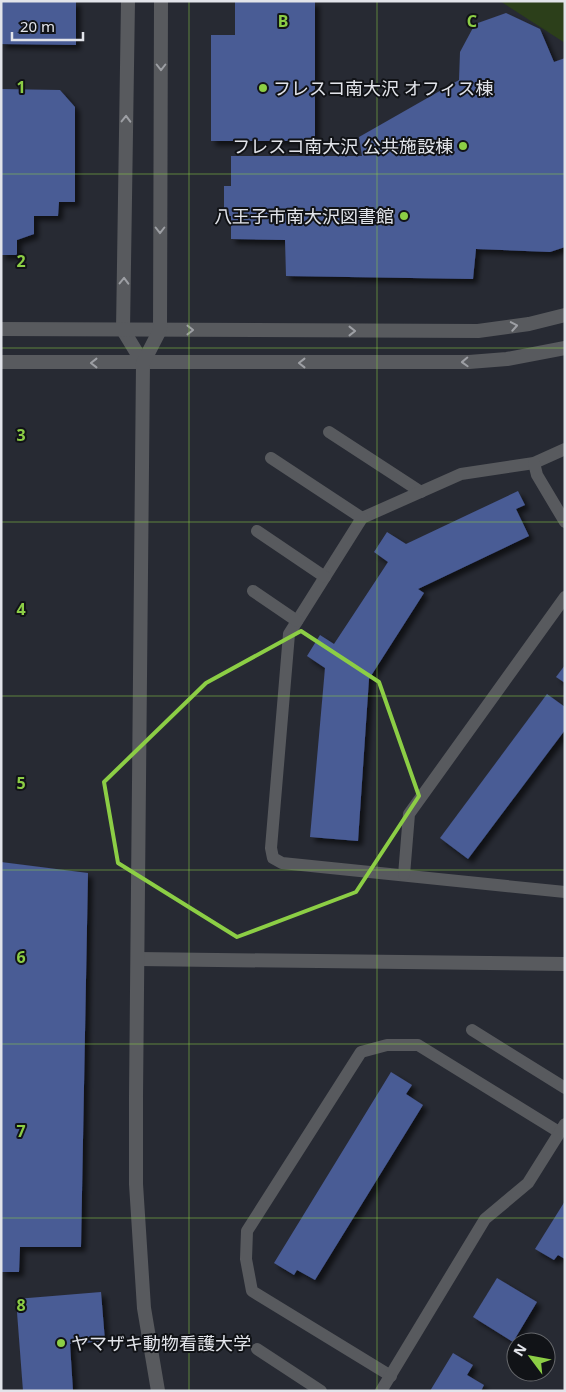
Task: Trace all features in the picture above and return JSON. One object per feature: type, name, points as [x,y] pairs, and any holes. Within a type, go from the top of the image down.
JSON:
[{"type":"street","points":[[128,1],[123,330],[143,363]]},
{"type":"street","points":[[158,1391],[144,1308],[136,1184],[143,363],[160,330],[161,1]]},
{"type":"street","points":[[1,329],[478,330],[520,325],[565,316]]},
{"type":"street","points":[[1,362],[469,362],[507,359],[565,348]]},
{"type":"street","points":[[138,959],[565,964]]},
{"type":"lane","points":[[329,432],[420,492]]},
{"type":"lane","points":[[565,449],[534,463],[461,474],[362,518],[289,634],[271,848],[273,858],[282,863],[565,892]]},
{"type":"lane","points":[[271,458],[362,518]]},
{"type":"lane","points":[[534,463],[537,475],[565,522]]},
{"type":"lane","points":[[257,531],[325,577]]},
{"type":"lane","points":[[253,591],[297,621]]},
{"type":"lane","points":[[404,875],[409,814],[565,597]]},
{"type":"lane","points":[[472,1030],[565,1088]]},
{"type":"lane","points":[[381,1391],[486,1219],[528,1183],[562,1128],[418,1045],[388,1045],[361,1052],[247,1231],[246,1259],[252,1291],[390,1376]]},
{"type":"lane","points":[[257,1349],[321,1391]]},
{"type":"highlighted area","points":[[301,631],[379,682],[419,796],[356,892],[237,937],[118,863],[104,782],[206,683]]},
{"type":"green space","points":[[500,1],[565,1],[565,43]]},
{"type":"building","points":[[1,1],[76,1],[76,45],[1,44]]},
{"type":"building","name":"フレスコ南大沢 オフィス棟","points":[[235,1],[315,1],[315,141],[211,141],[211,35],[235,35]]},
{"type":"building","name":"フレスコ南大沢 公共施設棟","points":[[506,13],[540,29],[554,62],[565,58],[565,247],[550,252],[476,249],[473,279],[286,276],[285,240],[231,239],[231,216],[224,216],[224,186],[231,186],[231,156],[362,156],[359,137],[459,80],[460,52],[475,24]]},
{"type":"building","points":[[1,89],[60,90],[75,107],[75,202],[59,202],[58,216],[34,216],[34,234],[17,240],[17,255],[1,255]]},
{"type":"building","points":[[518,491],[525,505],[516,509],[529,536],[418,589],[424,593],[369,679],[358,841],[310,837],[325,668],[307,656],[320,635],[334,644],[388,562],[374,552],[387,532],[406,544]]},
{"type":"building","points":[[565,665],[565,683],[556,677]]},
{"type":"building","points":[[547,694],[565,707],[565,730],[468,859],[440,838]]},
{"type":"building","points":[[1,862],[88,873],[81,1247],[20,1247],[19,1272],[1,1272]]},
{"type":"building","points":[[391,1072],[412,1085],[406,1094],[423,1105],[315,1280],[297,1270],[294,1275],[274,1263]]},
{"type":"building","points":[[565,1201],[565,1259],[558,1255],[554,1260],[535,1249]]},
{"type":"building","points":[[497,1278],[537,1302],[519,1332],[506,1332],[506,1338],[473,1317]]},
{"type":"building","points":[[101,1292],[105,1341],[70,1344],[73,1391],[23,1391],[16,1299]]},
{"type":"building","points":[[453,1353],[473,1365],[467,1375],[484,1385],[481,1391],[430,1391]]},
{"type":"place","name":"フレスコ南大沢 オフィス棟","points":[[263,88]]},
{"type":"place","name":"フレスコ南大沢 公共施設棟","points":[[463,146]]},
{"type":"place","name":"八王子市南大沢図書館","points":[[404,216]]},
{"type":"place","name":"ヤマザキ動物看護大学","points":[[61,1343]]}]
